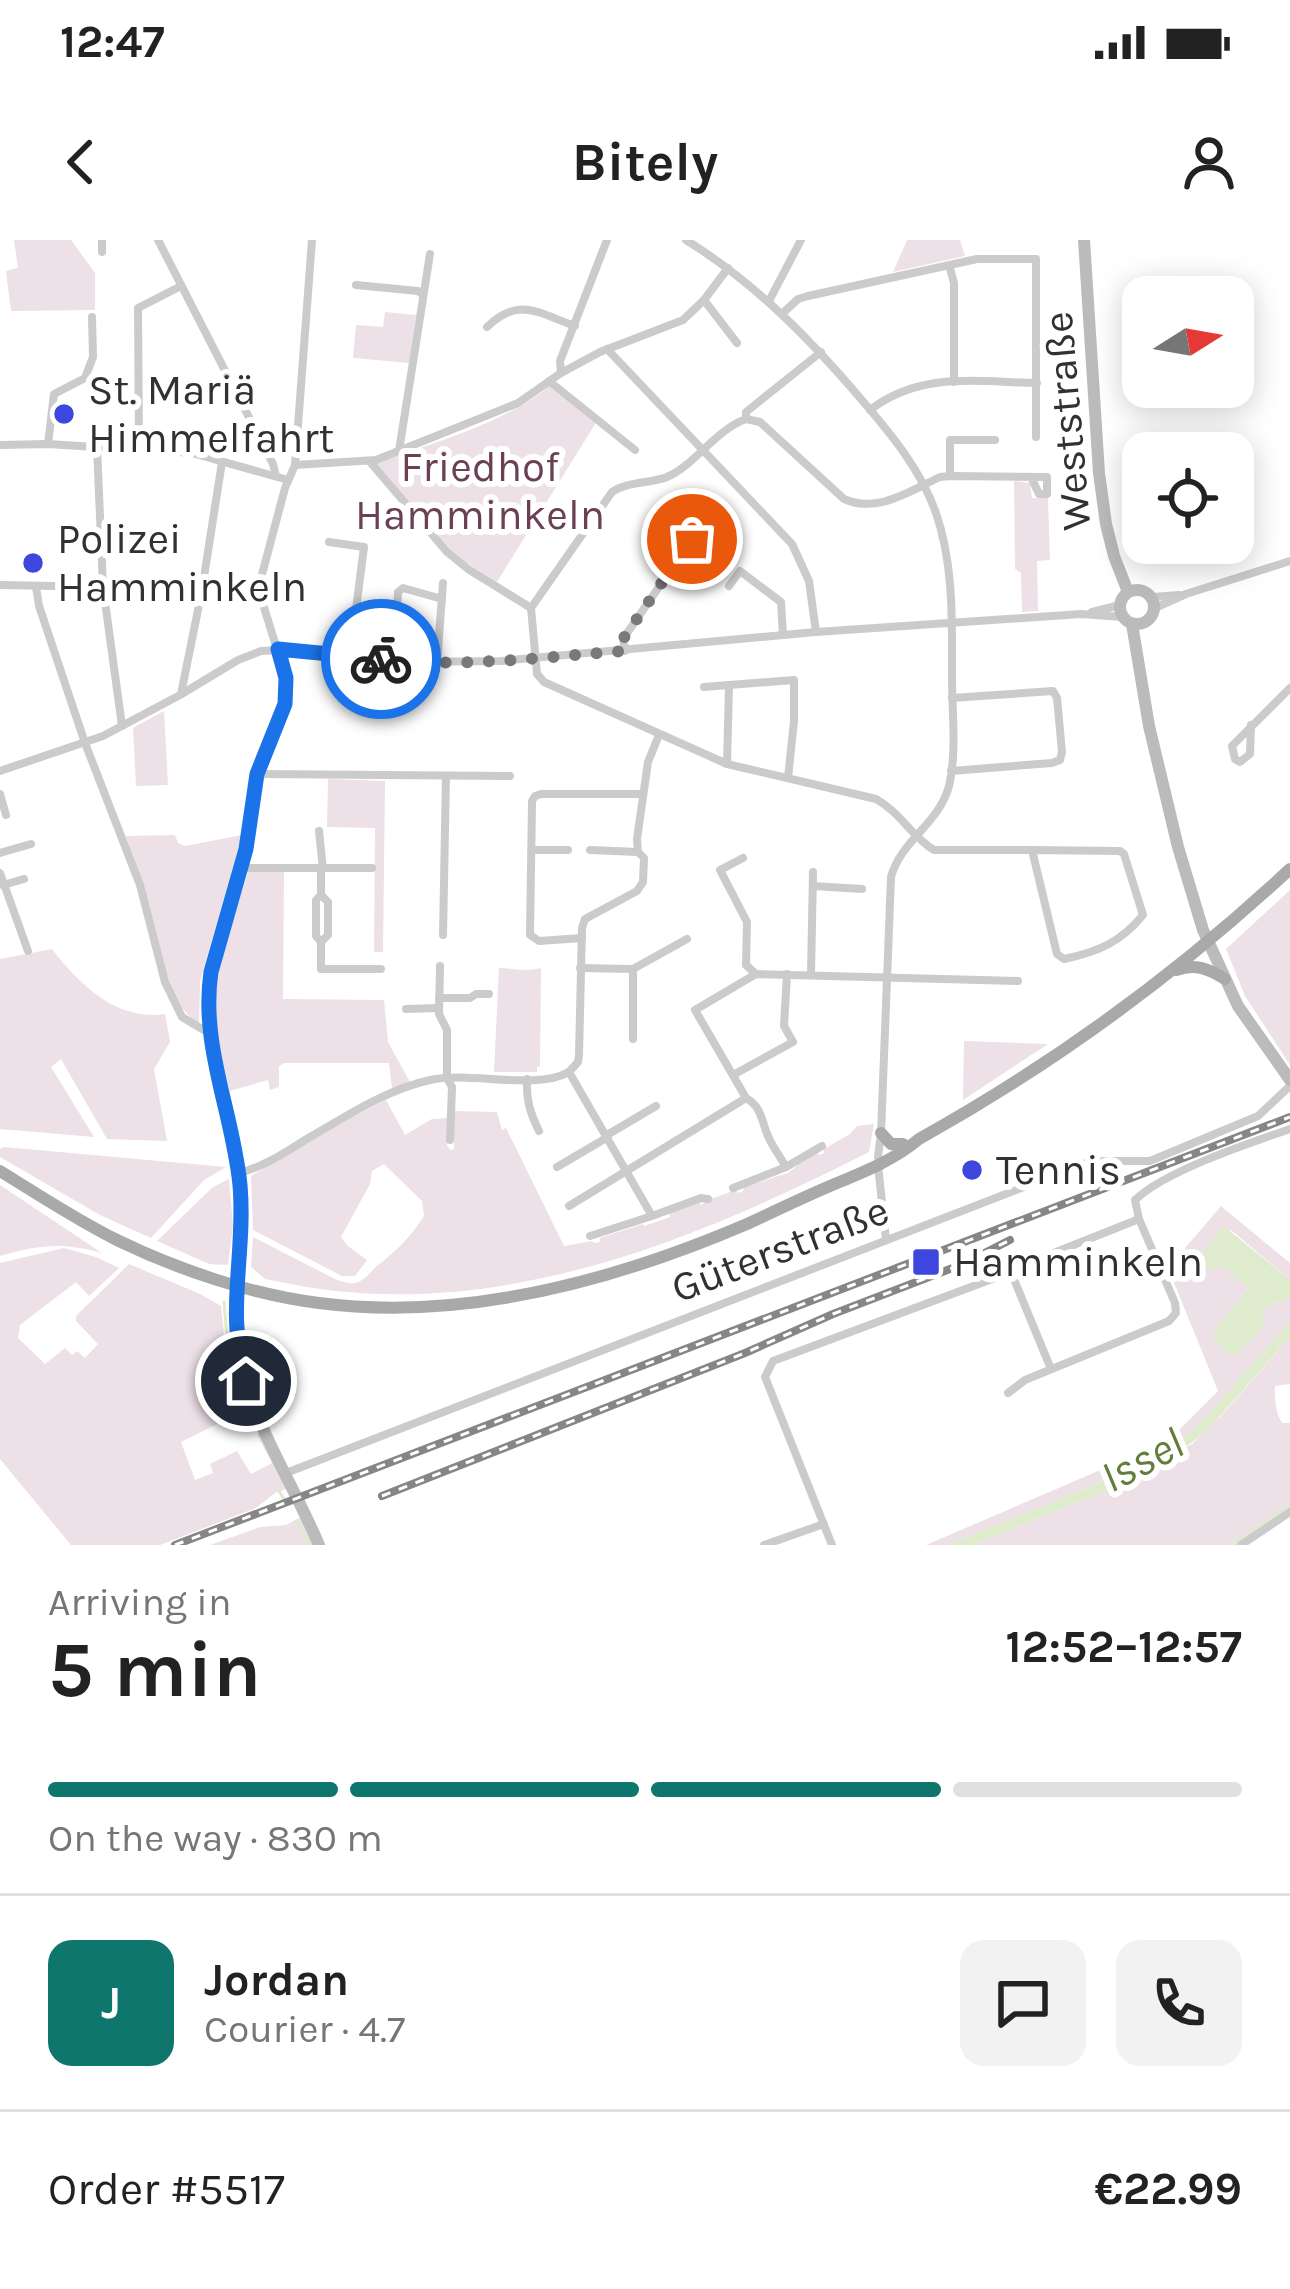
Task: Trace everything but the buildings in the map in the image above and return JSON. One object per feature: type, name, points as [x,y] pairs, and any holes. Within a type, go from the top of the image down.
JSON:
[{"type":"main road","name":"Weststraße","points":[[1084,240],[1099,473],[1178,847],[1208,943],[1225,980],[1290,1083]]},
{"type":"main road","points":[[1138,590],[1153,602],[1151,618],[1129,612],[1138,590]]},
{"type":"main road","points":[[0,1172],[116,1240],[260,1293],[333,1305],[420,1306],[555,1288],[711,1239],[906,1150],[1037,1069],[1165,976],[1290,869]]},
{"type":"main road","points":[[1165,976],[1193,966],[1225,980]]},
{"type":"main road","points":[[881,1133],[891,1144],[903,1144]]},
{"type":"main road","points":[[878,1161],[919,1139]]},
{"type":"main road","points":[[237,1285],[235,1324],[241,1364],[262,1427],[319,1545]]},
{"type":"street","points":[[102,240],[102,251]]},
{"type":"street","points":[[158,240],[276,477]]},
{"type":"street","points":[[237,1285],[242,1218],[238,1173],[209,1033],[208,990],[241,868],[257,774],[285,704],[286,678],[260,582],[295,465],[312,240]]},
{"type":"street","points":[[561,373],[560,361],[607,240]]},
{"type":"street","points":[[686,240],[769,301],[821,352],[901,448],[924,484],[941,530],[952,623],[951,771],[941,807],[899,855],[890,877],[878,1161],[886,1240]]},
{"type":"street","points":[[769,301],[801,240]]},
{"type":"street","points":[[399,452],[430,254]]},
{"type":"street","points":[[783,313],[808,296],[976,259],[1036,259],[1036,437]]},
{"type":"street","points":[[949,265],[954,283],[954,382]]},
{"type":"street","points":[[295,465],[370,462],[518,403],[607,349],[683,320],[728,268]]},
{"type":"street","points":[[356,285],[422,294]]},
{"type":"street","points":[[139,448],[138,308],[181,286]]},
{"type":"street","points":[[704,300],[737,343]]},
{"type":"street","points":[[487,327],[515,308],[574,326]]},
{"type":"street","points":[[48,444],[54,394],[85,378],[93,357],[92,317]]},
{"type":"street","points":[[607,349],[792,544],[809,581],[816,632]]},
{"type":"street","points":[[746,419],[746,412],[821,352]]},
{"type":"street","points":[[549,381],[635,450]]},
{"type":"street","points":[[870,410],[903,389],[922,384],[1036,382]]},
{"type":"street","points":[[1031,477],[940,477],[888,501],[857,505],[844,499],[760,422],[746,419],[732,425],[670,476],[616,488],[531,608],[534,658],[544,682],[727,764],[877,800],[893,808],[928,846],[946,851],[1032,850],[1120,850],[1143,915],[1118,941],[1064,959],[1057,954],[1032,850]]},
{"type":"street","points":[[950,476],[950,440],[995,440]]},
{"type":"street","points":[[0,445],[192,453],[288,480]]},
{"type":"street","points":[[97,447],[103,587],[122,727]]},
{"type":"street","points":[[180,695],[222,461]]},
{"type":"street","points":[[370,462],[447,552],[531,608]]},
{"type":"street","points":[[625,651],[623,639],[692,539]]},
{"type":"street","points":[[329,542],[364,547],[350,656]]},
{"type":"street","points":[[1153,602],[1290,561]]},
{"type":"street","points":[[729,586],[740,572],[781,602],[783,635]]},
{"type":"street","points":[[437,663],[442,583]]},
{"type":"street","points":[[0,585],[103,587]]},
{"type":"street","points":[[36,586],[85,743],[140,885],[175,1005],[182,1016],[209,1033]]},
{"type":"street","points":[[356,609],[397,613],[398,592],[403,588],[442,599]]},
{"type":"street","points":[[0,772],[122,727],[249,654],[278,649],[437,663],[1129,612]]},
{"type":"street","points":[[704,687],[794,680],[788,778]]},
{"type":"street","points":[[727,764],[729,685]]},
{"type":"street","points":[[1252,725],[1290,688]]},
{"type":"street","points":[[951,771],[1052,763],[1060,760],[1062,752],[1053,691],[952,698]]},
{"type":"street","points":[[238,1173],[281,1154],[370,1102],[415,1085],[447,1078],[552,1079],[578,1062],[585,920],[637,891],[643,882],[644,858],[638,851],[643,794],[659,734]]},
{"type":"street","points":[[257,774],[510,776]]},
{"type":"street","points":[[443,935],[446,776]]},
{"type":"street","points":[[0,794],[6,815]]},
{"type":"street","points":[[583,938],[539,940],[530,935],[532,801],[535,796],[643,794]]},
{"type":"street","points":[[319,831],[322,868],[316,936],[321,942],[321,969],[381,969]]},
{"type":"street","points":[[0,853],[31,844]]},
{"type":"street","points":[[532,850],[568,850]]},
{"type":"street","points":[[590,850],[638,851]]},
{"type":"street","points":[[743,858],[720,870],[747,922],[746,965],[756,974]]},
{"type":"street","points":[[241,868],[372,868]]},
{"type":"street","points":[[811,974],[813,872]]},
{"type":"street","points":[[0,873],[28,951]]},
{"type":"street","points":[[3,885],[25,880]]},
{"type":"street","points":[[813,886],[862,889]]},
{"type":"street","points":[[580,968],[633,969],[687,939]]},
{"type":"street","points":[[440,966],[447,1078],[452,1087],[451,1140]]},
{"type":"street","points":[[633,969],[633,1039]]},
{"type":"street","points":[[786,1167],[754,1102],[746,1098],[694,1010],[756,974],[1018,981]]},
{"type":"street","points":[[733,1075],[793,1042],[784,1026],[787,974]]},
{"type":"street","points":[[406,1009],[489,994]]},
{"type":"street","points":[[568,1072],[652,1216]]},
{"type":"street","points":[[526,1079],[530,1114],[539,1131]]},
{"type":"street","name":"Güterstraße","points":[[286,1473],[1091,1161],[1150,1161],[1182,1149],[1258,1116],[1290,1083]]},
{"type":"street","points":[[569,1206],[746,1098]]},
{"type":"street","points":[[557,1167],[656,1106]]},
{"type":"street","points":[[1008,1393],[1025,1380],[1169,1321],[1176,1313],[1175,1304],[1135,1200],[1169,1177],[1290,1130]]},
{"type":"street","points":[[734,1188],[822,1146]]},
{"type":"street","points":[[590,1236],[708,1198]]},
{"type":"street","points":[[832,1545],[765,1377],[773,1361],[1139,1220]]},
{"type":"street","points":[[1011,1272],[1051,1369]]},
{"type":"street","points":[[1241,1545],[1290,1512]]},
{"type":"street","points":[[764,1545],[824,1524]]},
{"type":"green space","points":[[14,240],[71,240],[95,273],[95,310],[11,311],[6,271],[18,268]]},
{"type":"green space","points":[[907,240],[960,240],[965,256],[893,272]]},
{"type":"green space","points":[[385,312],[416,315],[409,363],[353,358],[356,325],[383,327]]},
{"type":"green space","name":"Friedhof Hamminkeln","points":[[549,386],[597,421],[497,582],[456,556],[376,466],[491,421]]},
{"type":"green space","points":[[1014,481],[1030,483],[1032,498],[1048,498],[1050,560],[1037,561],[1038,611],[1022,612],[1021,573],[1015,569]]},
{"type":"green space","points":[[164,711],[168,785],[136,786],[133,728]]},
{"type":"green space","points":[[328,779],[385,781],[383,952],[374,952],[375,828],[327,827]]},
{"type":"green space","points":[[175,835],[185,846],[242,835],[200,982],[199,1027],[176,1001],[170,986],[126,836]]},
{"type":"green space","points":[[248,872],[284,872],[283,999],[384,1000],[388,1042],[410,1082],[392,1089],[389,1063],[284,1063],[279,1066],[279,1087],[270,1090],[268,1080],[230,1091],[217,1025],[217,985]]},
{"type":"green space","points":[[1290,890],[1290,1065],[1245,996],[1226,949]]},
{"type":"green space","points":[[52,949],[101,998],[131,1012],[165,1014],[170,1042],[154,1069],[167,1141],[107,1139],[61,1059],[51,1067],[94,1137],[0,1129],[0,959]]},
{"type":"green space","points":[[499,968],[541,968],[537,1072],[494,1072]]},
{"type":"green space","points":[[964,1041],[1048,1044],[963,1100]]},
{"type":"green space","points":[[386,1100],[405,1135],[432,1119],[447,1118],[450,1150],[454,1149],[454,1111],[497,1112],[564,1246],[600,1242],[600,1238],[670,1217],[670,1212],[738,1193],[788,1173],[814,1152],[824,1153],[857,1126],[874,1124],[869,1152],[808,1182],[681,1237],[551,1276],[415,1294],[336,1291],[265,1279],[251,1267],[253,1237],[352,1283],[367,1276],[419,1224],[424,1216],[422,1201],[384,1164],[372,1171],[370,1184],[341,1237],[367,1260],[355,1276],[342,1276],[253,1230],[251,1176]]},
{"type":"green space","points":[[4,1147],[226,1167],[204,1180],[151,1238],[100,1215],[0,1157]]},
{"type":"green space","points":[[229,1179],[233,1226],[228,1265],[209,1264],[157,1241],[213,1187]]},
{"type":"green space","points":[[0,1185],[102,1253],[50,1246],[0,1256]]},
{"type":"green space","points":[[1221,1206],[1290,1263],[1290,1280],[1231,1230],[1193,1275],[1223,1265],[1248,1289],[1213,1331],[1290,1296],[1290,1322],[1180,1440],[1044,1506],[947,1545],[926,1545],[1147,1450],[1176,1433],[1218,1391],[1168,1268]]},
{"type":"green space","points":[[64,1248],[119,1268],[89,1296],[76,1282],[20,1325],[18,1338],[45,1364],[65,1348],[85,1358],[98,1344],[76,1316],[129,1264],[200,1294],[221,1306],[227,1365],[243,1411],[181,1442],[195,1480],[213,1473],[210,1464],[237,1451],[251,1474],[272,1463],[259,1432],[286,1489],[256,1508],[160,1545],[71,1545],[0,1459],[0,1263]]},
{"type":"green space","points":[[1290,1337],[1290,1384],[1275,1386],[1275,1390],[1280,1419],[1290,1423],[1290,1509],[1237,1545],[974,1545],[1107,1490],[1192,1444]]},
{"type":"green space","points":[[301,1517],[314,1545],[210,1545],[260,1527],[286,1525]]},
{"type":"water","points":[[1225,1227],[1290,1280],[1290,1296],[1261,1311],[1265,1325],[1236,1355],[1221,1347],[1213,1331],[1248,1289],[1223,1266],[1193,1275],[1189,1270]]},
{"type":"water","name":"Issel","points":[[1290,1322],[1290,1337],[1206,1432],[1176,1454],[1107,1490],[974,1545],[947,1545],[1087,1488],[1180,1440]]},
{"type":"waterway","points":[[224,1302],[228,1350],[244,1407]]},
{"type":"waterway","points":[[279,1491],[284,1499]]},
{"type":"waterway","points":[[1232,1545],[1290,1506]]},
{"type":"waterway","points":[[296,1521],[310,1545]]},
{"type":"railway","points":[[175,1545],[1290,1117]]},
{"type":"railway","points":[[382,1496],[745,1353],[963,1264],[1010,1240]]},
{"type":"way so far","points":[[381,659],[501,662],[625,651],[623,639],[692,539]]},
{"type":"place","name":"St. Mariä Himmelfahrt","points":[[64,414]]},
{"type":"place","name":"Polizei Hamminkeln","points":[[33,563]]},
{"type":"place","name":"Tennis","points":[[972,1170]]},
{"type":"place","name":"Hamminkeln","points":[[926,1262]]},
{"type":"route","points":[[246,1381],[235,1324],[240,1184],[209,1033],[211,972],[246,849],[257,774],[285,704],[286,678],[278,649],[381,659]]}]
